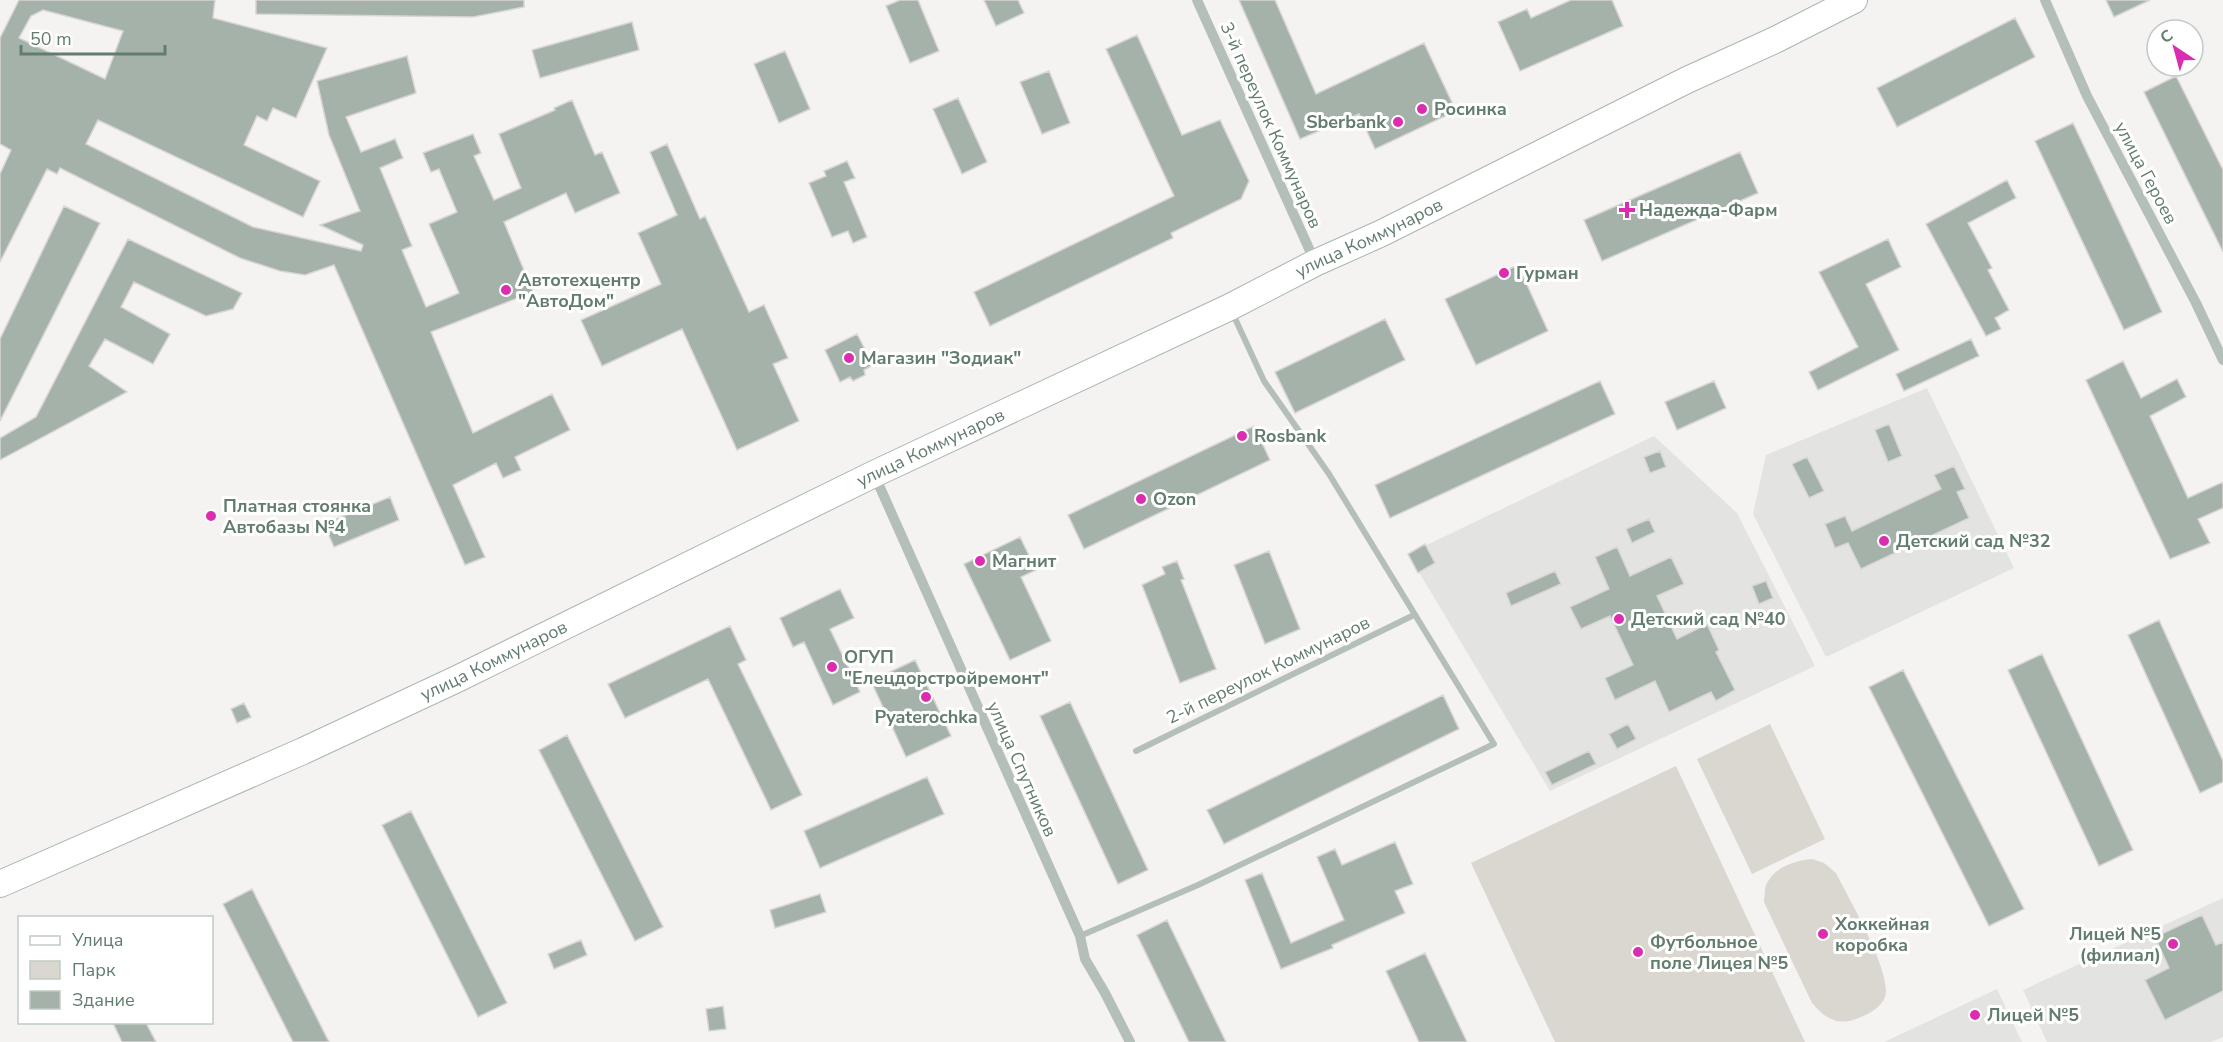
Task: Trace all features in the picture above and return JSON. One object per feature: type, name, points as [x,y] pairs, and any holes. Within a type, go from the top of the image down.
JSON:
[{"type":"main road","name":"улица Коммунаров","points":[[0,884],[303,751],[446,684],[874,474],[1230,307],[1315,263],[1382,233],[1687,80],[1775,40],[1854,0]]},
{"type":"street","name":"3-й переулок Коммунаров","points":[[1197,0],[1315,263]]},
{"type":"street","name":"улица Героев","points":[[2045,0],[2087,96],[2196,303],[2223,360]]},
{"type":"street","points":[[1080,936],[1208,880],[1494,744],[1329,474],[1264,381],[1230,307]]},
{"type":"street","name":"улица Спутников","points":[[874,474],[1080,936],[1085,959],[1130,1042]]},
{"type":"street","name":"2-й переулок Коммунаров","points":[[1136,751],[1414,615]]},
{"type":"shaded area","name":"Детский сад №32","points":[[1927,388],[2014,568],[1826,657],[1753,514],[1766,455]]},
{"type":"shaded area","name":"Детский сад №40","points":[[1654,436],[1737,513],[1815,666],[1550,791],[1408,554]]},
{"type":"shaded area","name":"Лицей №5 (филиал)","points":[[2223,898],[2223,1037],[2211,1042],[2047,1042],[2023,990]]},
{"type":"shaded area","name":"Лицей №5","points":[[1997,989],[2022,1042],[1884,1042]]},
{"type":"green space","points":[[1770,724],[1825,839],[1752,874],[1697,759]]},
{"type":"green space","name":"Футбольное поле Лицея №5","points":[[1676,766],[1805,1042],[1555,1042],[1471,863]]},
{"type":"green space","name":"Хоккейная коробка","points":[[1812,859],[1824,863],[1836,873],[1868,935],[1886,986],[1885,997],[1877,1008],[1849,1021],[1831,1019],[1812,1003],[1764,902],[1766,885],[1775,872],[1793,863]]},
{"type":"building","points":[[19,0],[215,0],[213,18],[327,48],[296,118],[273,108],[267,121],[257,116],[244,145],[320,181],[303,217],[98,120],[86,144],[253,227],[361,251],[363,245],[320,225],[360,211],[329,135],[317,81],[407,56],[416,93],[346,117],[361,152],[395,139],[403,158],[380,168],[412,246],[402,250],[426,307],[459,293],[429,224],[457,212],[439,169],[431,172],[423,153],[473,134],[481,153],[474,156],[494,200],[521,188],[499,134],[555,110],[554,108],[572,100],[595,155],[602,152],[620,193],[575,213],[566,193],[504,222],[533,292],[431,332],[473,433],[552,394],[570,430],[515,457],[521,470],[503,478],[496,463],[453,485],[485,557],[465,565],[334,265],[305,275],[280,271],[240,258],[60,168],[57,174],[47,169],[0,262],[0,174],[11,150],[0,144],[0,38]],"holes":[[[43,10],[123,31],[105,79],[19,38],[31,16]]]},
{"type":"building","points":[[256,0],[524,0],[524,7],[473,17],[256,14]]},
{"type":"building","points":[[900,0],[918,0],[939,51],[910,63],[886,6]]},
{"type":"building","points":[[984,0],[1018,0],[1024,13],[996,26]]},
{"type":"building","points":[[1239,0],[1275,0],[1316,94],[1424,43],[1456,111],[1375,149],[1359,114],[1300,139]]},
{"type":"building","points":[[1571,0],[1612,0],[1623,26],[1520,71],[1498,22],[1527,9],[1531,18]]},
{"type":"building","points":[[2106,0],[2150,0],[2114,17]]},
{"type":"building","points":[[2015,18],[2035,57],[1897,127],[1877,88]]},
{"type":"building","points":[[632,22],[639,50],[540,78],[532,50]]},
{"type":"building","points":[[1137,35],[1182,135],[1220,120],[1249,181],[1241,199],[1171,233],[1173,238],[990,326],[974,292],[1174,196],[1106,49]]},
{"type":"building","points":[[785,51],[810,109],[779,123],[754,64]]},
{"type":"building","points":[[1049,71],[1070,123],[1042,134],[1020,82]]},
{"type":"building","points":[[2172,78],[2177,78],[2223,170],[2223,252],[2144,92]]},
{"type":"building","points":[[958,98],[987,162],[962,174],[933,109]]},
{"type":"building","points":[[2073,123],[2162,312],[2124,330],[2035,141]]},
{"type":"building","points":[[667,144],[700,219],[705,216],[749,312],[764,305],[788,358],[773,364],[799,421],[737,450],[682,329],[602,366],[581,320],[661,284],[638,233],[677,215],[650,152]]},
{"type":"building","points":[[1740,152],[1758,193],[1602,261],[1584,220]]},
{"type":"building","points":[[847,161],[855,178],[844,182],[867,237],[853,243],[848,231],[832,237],[809,183],[826,176],[824,171]]},
{"type":"building","points":[[2007,180],[2016,198],[1968,223],[1992,268],[1988,270],[2009,310],[1995,318],[2001,329],[1986,336],[1926,224]]},
{"type":"building","points":[[64,206],[100,223],[0,421],[0,339]]},
{"type":"building","points":[[128,239],[242,293],[233,309],[206,316],[134,282],[121,307],[170,334],[153,364],[105,339],[89,366],[127,392],[0,460],[0,438],[36,417]]},
{"type":"building","points":[[1888,239],[1901,267],[1866,284],[1899,350],[1818,390],[1809,372],[1858,347],[1819,272]]},
{"type":"building","points":[[1518,265],[1548,331],[1476,365],[1445,299]]},
{"type":"building","points":[[1385,319],[1405,360],[1295,413],[1275,372]]},
{"type":"building","name":"Магазин \"Зодиак\"","points":[[857,334],[873,365],[864,370],[865,375],[853,381],[850,377],[840,382],[825,350]]},
{"type":"building","points":[[1971,339],[1979,356],[1904,391],[1896,374]]},
{"type":"building","points":[[2123,361],[2141,398],[2177,379],[2186,397],[2150,416],[2188,498],[2223,482],[2223,508],[2198,519],[2210,543],[2170,559],[2086,380]]},
{"type":"building","points":[[1600,381],[1615,414],[1390,518],[1375,485]]},
{"type":"building","points":[[1714,381],[1726,408],[1677,430],[1665,402]]},
{"type":"building","points":[[1889,424],[1902,456],[1888,462],[1875,430]]},
{"type":"building","points":[[1254,426],[1270,460],[1084,549],[1068,515]]},
{"type":"building","points":[[1660,451],[1666,467],[1650,473],[1644,457]]},
{"type":"building","points":[[1807,457],[1824,491],[1809,498],[1792,464]]},
{"type":"building","points":[[1954,466],[1965,489],[1957,492],[1969,518],[1861,569],[1848,543],[1835,548],[1825,524],[1845,516],[1852,531],[1941,489],[1934,475]]},
{"type":"building","points":[[390,497],[399,520],[334,547],[324,524]]},
{"type":"building","points":[[1649,519],[1655,532],[1632,543],[1626,529]]},
{"type":"building","points":[[1020,537],[1036,570],[1021,577],[1051,641],[1010,660],[964,564]]},
{"type":"building","points":[[1425,544],[1435,563],[1418,573],[1408,554]]},
{"type":"building","points":[[1617,547],[1630,576],[1671,557],[1684,584],[1657,596],[1677,639],[1707,624],[1719,650],[1716,652],[1735,690],[1716,701],[1711,692],[1669,712],[1655,681],[1615,700],[1605,678],[1633,665],[1610,616],[1581,629],[1570,607],[1609,589],[1595,557]]},
{"type":"building","points":[[1269,551],[1300,629],[1265,644],[1234,565]]},
{"type":"building","points":[[1177,561],[1184,579],[1181,580],[1216,669],[1180,683],[1142,585],[1165,574],[1162,567]]},
{"type":"building","points":[[1555,571],[1561,584],[1511,606],[1506,593]]},
{"type":"building","points":[[1766,581],[1773,598],[1759,604],[1752,586]]},
{"type":"building","points":[[840,589],[854,618],[830,629],[860,692],[833,705],[804,642],[793,647],[780,618]]},
{"type":"building","points":[[2159,620],[2223,761],[2223,782],[2200,793],[2128,635]]},
{"type":"building","points":[[730,626],[746,660],[738,664],[802,795],[771,810],[708,679],[625,718],[608,684]]},
{"type":"building","points":[[2042,654],[2133,850],[2099,866],[2008,670]]},
{"type":"building","points":[[915,660],[951,736],[906,757],[871,681]]},
{"type":"building","points":[[1903,670],[2024,909],[1989,926],[1869,687]]},
{"type":"building","points":[[1443,695],[1459,729],[1224,844],[1207,810]]},
{"type":"building","points":[[1070,702],[1148,870],[1118,884],[1040,716]]},
{"type":"building","points":[[244,703],[251,717],[237,723],[231,709]]},
{"type":"building","points":[[1628,724],[1636,739],[1617,749],[1609,734]]},
{"type":"building","points":[[567,735],[663,927],[635,941],[539,750]]},
{"type":"building","points":[[1589,751],[1596,764],[1552,785],[1545,772]]},
{"type":"building","points":[[927,777],[944,814],[820,868],[804,831]]},
{"type":"building","points":[[411,811],[507,1003],[478,1017],[382,825]]},
{"type":"building","points":[[1395,842],[1413,884],[1395,891],[1405,913],[1332,945],[1333,948],[1281,969],[1245,880],[1262,873],[1291,943],[1344,920],[1317,857],[1335,849],[1342,865]]},
{"type":"building","points":[[252,889],[329,1042],[293,1042],[223,904]]},
{"type":"building","points":[[820,894],[826,912],[775,928],[770,910]]},
{"type":"building","points":[[2202,915],[2216,945],[2223,942],[2223,991],[2165,1020],[2145,980],[2169,968],[2155,937]]},
{"type":"building","points":[[1167,920],[1226,1042],[1189,1042],[1137,935]]},
{"type":"building","points":[[581,940],[587,955],[554,969],[548,954]]},
{"type":"building","points":[[1425,953],[1467,1042],[1419,1042],[1386,971]]},
{"type":"building","points":[[723,1006],[726,1029],[709,1031],[706,1009]]},
{"type":"building","points":[[113,1024],[147,1024],[156,1042],[122,1042]]},
{"type":"place","name":"Росинка","points":[[1422,109]]},
{"type":"place","name":"Sberbank","points":[[1398,122]]},
{"type":"place","name":"Надежда-Фарм","points":[[1627,210]]},
{"type":"place","name":"Гурман","points":[[1504,273]]},
{"type":"place","name":"Автотехцентр \"АвтоДом\"","points":[[506,290]]},
{"type":"place","name":"Магазин \"Зодиак\"","points":[[849,358]]},
{"type":"place","name":"Rosbank","points":[[1242,436]]},
{"type":"place","name":"Ozon","points":[[1141,499]]},
{"type":"place","name":"Платная стоянка Автобазы №4","points":[[211,516]]},
{"type":"place","name":"Детский сад №32","points":[[1884,541]]},
{"type":"place","name":"Магнит","points":[[980,561]]},
{"type":"place","name":"Детский сад №40","points":[[1619,619]]},
{"type":"place","name":"ОГУП \"Елецдорстройремонт\"","points":[[832,667]]},
{"type":"place","name":"Pyaterochka","points":[[926,697]]},
{"type":"place","name":"Хоккейная коробка","points":[[1823,934]]},
{"type":"place","name":"Лицей №5 (филиал)","points":[[2173,944]]},
{"type":"place","name":"Футбольное поле Лицея №5","points":[[1638,952]]},
{"type":"place","name":"Лицей №5","points":[[1975,1015]]}]
